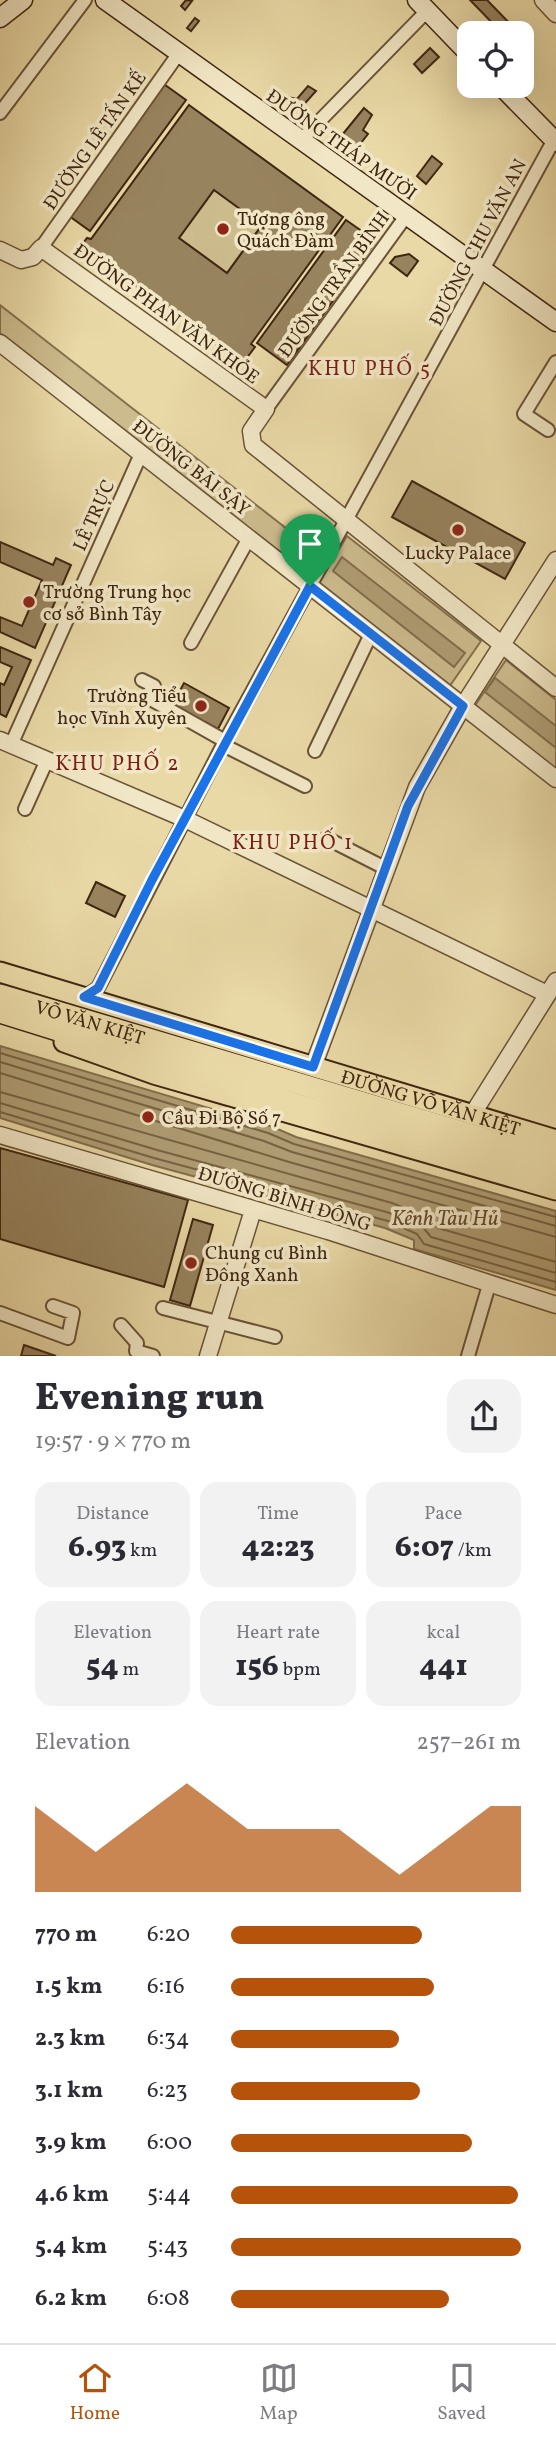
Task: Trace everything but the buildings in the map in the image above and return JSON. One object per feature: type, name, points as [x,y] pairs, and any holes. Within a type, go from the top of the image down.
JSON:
[{"type":"highway","name":"VÕ VĂN KIỆT","points":[[0,995],[177,1064]]},
{"type":"highway","name":"VÕ VĂN KIỆT","points":[[0,1012],[177,1064]]},
{"type":"highway","name":"ĐƯỜNG VÕ VĂN KIỆT","points":[[177,1064],[556,1160]]},
{"type":"highway","name":"ĐƯỜNG VÕ VĂN KIỆT","points":[[177,1064],[295,1104],[556,1178]]},
{"type":"main road","points":[[0,18],[23,0]]},
{"type":"main road","name":"ĐƯỜNG THÁP MƯỜI","points":[[105,0],[556,322]]},
{"type":"main road","points":[[422,6],[457,42]]},
{"type":"main road","points":[[513,98],[555,139]]},
{"type":"main road","name":"VÕ VĂN KIỆT","points":[[0,972],[95,996]]},
{"type":"main road","name":"ĐƯỜNG VÕ VĂN KIỆT","points":[[95,996],[313,1067],[556,1140]]},
{"type":"main road","name":"VÕ VĂN KIỆT","points":[[0,1023],[177,1064]]},
{"type":"main road","points":[[177,1064],[556,1190]]},
{"type":"street","points":[[0,113],[85,0]]},
{"type":"street","points":[[543,0],[556,14]]},
{"type":"street","points":[[300,141],[422,6]]},
{"type":"street","name":"ĐƯỜNG LÊ TẤN KẾ","points":[[41,248],[178,53]]},
{"type":"street","name":"ĐƯỜNG CHU VĂN AN","points":[[95,996],[224,743],[555,139]]},
{"type":"street","name":"ĐƯỜNG TRẦN BÌNH","points":[[266,409],[406,216]]},
{"type":"street","points":[[0,250],[21,260],[33,257],[41,248]]},
{"type":"street","name":"ĐƯỜNG PHAN VĂN KHỎE","points":[[41,248],[266,409],[251,430],[253,445],[556,688]]},
{"type":"street","name":"ĐƯỜNG BÃI SẬY","points":[[0,343],[556,779]]},
{"type":"street","points":[[548,430],[524,414],[556,362]]},
{"type":"street","name":"LÊ TRỰC","points":[[6,742],[141,454]]},
{"type":"street","points":[[191,643],[249,538]]},
{"type":"street","points":[[313,1067],[416,787],[463,706],[556,560]]},
{"type":"street","points":[[316,751],[371,634]]},
{"type":"street","points":[[142,680],[153,686],[147,697],[224,743],[305,786]]},
{"type":"street","points":[[6,742],[185,819],[371,908],[553,986],[472,1115]]},
{"type":"street","points":[[25,809],[47,760]]},
{"type":"street","points":[[326,838],[385,868]]},
{"type":"street","name":"ĐƯỜNG BÌNH ĐÔNG","points":[[0,1135],[328,1231],[556,1305]]},
{"type":"street","points":[[208,1356],[253,1210]]},
{"type":"street","points":[[468,1356],[489,1284]]},
{"type":"street","points":[[0,1313],[68,1338],[73,1313],[53,1306]]},
{"type":"street","points":[[163,1308],[275,1337]]},
{"type":"street","points":[[121,1325],[137,1343],[136,1351],[153,1356]]},
{"type":"shaded area","points":[[214,190],[262,225],[227,273],[179,238]]},
{"type":"shaded area","points":[[0,305],[314,550],[303,570],[0,333]]},
{"type":"shaded area","points":[[347,536],[481,641],[449,687],[319,583]]},
{"type":"shaded area","points":[[506,660],[556,700],[556,773],[474,707]]},
{"type":"water","points":[[342,557],[465,653],[454,667],[333,571]]},
{"type":"water","points":[[495,678],[556,726],[556,748],[485,692]]},
{"type":"water","name":"Kênh Tàu Hủ","points":[[0,1046],[273,1127],[296,1137],[556,1211],[556,1290],[414,1249],[414,1240],[385,1228],[152,1165],[0,1118]]},
{"type":"place","name":"Tượng ông Quách Đàm","points":[[223,229]]},
{"type":"place","name":"Lucky Palace","points":[[458,530]]},
{"type":"place","name":"Trường Trung học cơ sở Bình Tây","points":[[29,602]]},
{"type":"place","name":"Trường Tiểu học Vĩnh Xuyên","points":[[201,706]]},
{"type":"place","name":"Cầu Đi Bộ Số 7","points":[[148,1117]]},
{"type":"place","name":"Chung cư Bình Đông Xanh","points":[[191,1263]]},
{"type":"district","name":"KHU PHỐ 5","points":[[370,368]]},
{"type":"district","name":"KHU PHỐ 2","points":[[118,763]]},
{"type":"district","name":"KHU PHỐ 1","points":[[293,842]]},
{"type":"route","points":[[310,586],[463,706],[438,746],[408,806],[313,1067],[84,997],[98,988],[178,830],[310,586]]}]
